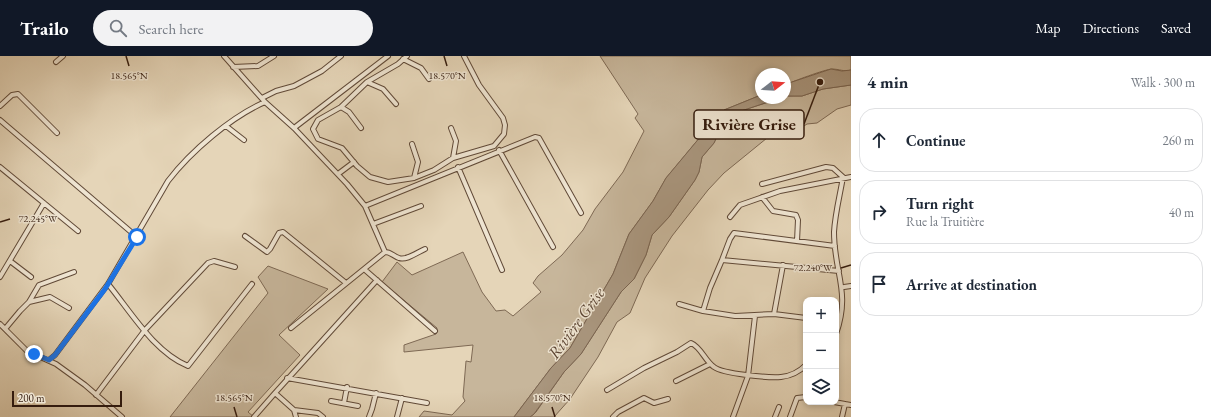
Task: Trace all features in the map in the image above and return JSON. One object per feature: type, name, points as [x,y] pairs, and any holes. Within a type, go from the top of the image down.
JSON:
[{"type":"street","points":[[56,62],[63,56]]},
{"type":"street","points":[[224,56],[264,100],[294,128],[338,174],[365,206],[385,252]]},
{"type":"street","points":[[233,66],[258,66],[274,56]]},
{"type":"street","points":[[49,360],[55,355],[108,284],[137,237],[168,181],[178,168],[226,126],[247,110],[276,91],[294,86],[322,71],[341,56]]},
{"type":"street","points":[[294,128],[388,56]]},
{"type":"street","points":[[429,79],[421,68],[405,58],[366,82],[341,107],[318,120],[315,124],[315,135],[322,141],[342,148],[365,174],[383,181],[396,182],[414,178],[434,170],[453,158],[494,146],[502,139],[506,130],[504,118],[485,94],[464,56]]},
{"type":"street","points":[[366,82],[383,89],[396,104]]},
{"type":"street","points":[[0,106],[12,95],[18,94],[57,133]]},
{"type":"street","points":[[341,107],[349,112],[361,128]]},
{"type":"street","points":[[0,120],[137,237]]},
{"type":"street","points":[[226,126],[244,140]]},
{"type":"street","points":[[451,128],[456,141],[453,158]]},
{"type":"street","points":[[365,206],[535,137],[539,138],[581,213]]},
{"type":"street","points":[[412,144],[418,162],[414,178]]},
{"type":"street","points":[[500,150],[553,247]]},
{"type":"street","points":[[338,174],[354,162]]},
{"type":"street","points":[[0,167],[78,231]]},
{"type":"street","points":[[458,167],[502,270]]},
{"type":"street","points":[[762,184],[826,167],[833,168],[843,177]]},
{"type":"street","points":[[839,323],[845,308],[844,287],[839,271],[834,231],[843,177]]},
{"type":"street","points":[[730,217],[740,205],[780,191],[843,177],[851,177]]},
{"type":"street","points":[[762,197],[773,211],[796,215],[798,220],[797,241]]},
{"type":"street","points":[[0,277],[44,203]]},
{"type":"street","points":[[373,224],[421,206]]},
{"type":"street","points":[[245,236],[267,252],[279,233],[283,232],[346,283]]},
{"type":"street","points":[[703,311],[710,288],[734,233],[835,246]]},
{"type":"street","points":[[290,328],[385,252],[391,252],[396,257],[403,259],[425,248]]},
{"type":"street","points":[[722,260],[839,271]]},
{"type":"street","points":[[10,261],[30,277]]},
{"type":"street","points":[[96,395],[145,330],[210,262],[235,267]]},
{"type":"street","points":[[774,314],[783,265]]},
{"type":"street","points":[[364,268],[435,331]]},
{"type":"street","points":[[5,329],[29,302],[39,285],[74,272]]},
{"type":"street","points":[[254,417],[287,378],[377,280]]},
{"type":"street","points":[[108,284],[145,330],[165,351],[187,366],[190,365],[252,284]]},
{"type":"street","points":[[844,287],[851,286]]},
{"type":"street","points":[[29,302],[50,297],[69,308]]},
{"type":"street","points":[[679,304],[703,311],[735,316],[774,314],[803,318]]},
{"type":"street","points":[[733,417],[748,376],[755,316]]},
{"type":"street","points":[[0,324],[28,351],[49,360],[85,385],[122,417]]},
{"type":"street","points":[[607,390],[644,368],[677,352],[690,343],[716,369],[748,376],[781,377],[799,372],[803,368]]},
{"type":"street","points":[[676,381],[710,364]]},
{"type":"street","points":[[287,378],[347,387],[427,402]]},
{"type":"street","points":[[344,404],[347,387]]},
{"type":"street","points":[[275,393],[294,410],[296,417]]},
{"type":"street","points":[[368,417],[372,409],[376,393]]},
{"type":"street","points":[[790,417],[797,398],[803,397]]},
{"type":"street","points":[[397,417],[402,398]]},
{"type":"street","points":[[613,417],[618,412],[644,398],[656,403],[668,399]]},
{"type":"street","points":[[331,401],[358,406]]},
{"type":"street","points":[[839,403],[851,405]]},
{"type":"street","points":[[842,417],[845,404]]},
{"type":"street","points":[[775,417],[779,407]]},
{"type":"street","points":[[294,410],[318,413],[324,417]]},
{"type":"street","points":[[114,417],[118,413]]},
{"type":"shaded area","points":[[600,56],[851,56],[851,70],[846,71],[832,69],[791,83],[791,68],[755,68],[755,97],[724,110],[666,178],[653,201],[629,234],[613,274],[570,348],[551,368],[514,417],[419,417],[424,411],[452,415],[465,401],[463,397],[466,361],[471,362],[473,345],[404,352],[404,345],[436,334],[437,328],[382,282],[397,262],[412,275],[463,252],[482,292],[496,311],[505,310],[513,316],[541,292],[533,283],[538,276],[562,255],[583,230],[595,209],[623,172],[644,131],[635,118],[638,114]]},
{"type":"shaded area","points":[[831,69],[842,71],[851,70],[851,85],[823,89],[802,96],[791,96],[791,82]]},
{"type":"shaded area","points":[[851,85],[851,105],[837,109],[817,123],[807,124],[793,133],[767,138],[724,173],[708,190],[672,236],[645,278],[630,313],[617,322],[598,357],[570,399],[554,417],[530,417],[536,412],[564,372],[581,354],[621,292],[634,279],[646,255],[652,235],[669,217],[695,180],[699,172],[702,157],[714,143],[719,132],[741,111],[763,104],[791,104],[791,96],[802,96],[823,89]]},
{"type":"shaded area","points":[[755,97],[755,104],[762,104],[741,111],[719,132],[714,143],[702,157],[699,172],[695,180],[669,217],[652,235],[646,255],[634,279],[621,292],[581,354],[564,372],[534,414],[530,417],[514,417],[551,368],[570,348],[613,274],[629,234],[653,201],[666,178],[724,110]]},
{"type":"shaded area","points":[[268,266],[328,289],[279,335],[300,355],[248,412],[254,417],[170,417],[268,293],[258,277]]},
{"type":"place","name":"Rivière Grise","points":[[820,82]]},
{"type":"route","points":[[34,354],[49,360],[55,355],[80,320],[105,289],[137,237]]}]
